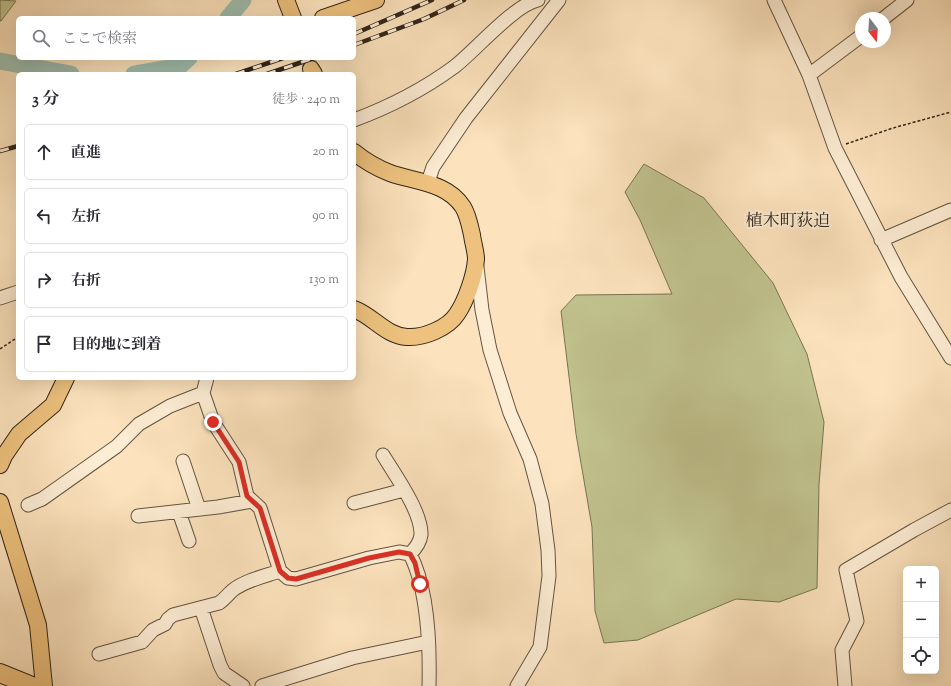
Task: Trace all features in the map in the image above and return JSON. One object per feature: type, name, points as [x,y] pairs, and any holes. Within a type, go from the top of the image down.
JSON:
[{"type":"highway","points":[[0,673],[32,686]]},
{"type":"main road","points":[[286,0],[292,16]]},
{"type":"main road","points":[[329,16],[376,0]]},
{"type":"main road","points":[[356,153],[373,166],[385,171],[428,182],[446,191],[462,206],[470,224],[476,259],[471,284],[457,314],[442,328],[423,335],[406,337],[388,331],[356,310]]},
{"type":"main road","points":[[0,465],[19,434],[53,405],[65,380]]},
{"type":"main road","points":[[0,502],[38,625],[44,686]]},
{"type":"street","points":[[356,119],[389,106],[454,67],[508,18],[538,0]]},
{"type":"street","points":[[428,182],[432,167],[466,118],[559,0]]},
{"type":"street","points":[[774,0],[809,75],[835,148],[880,240],[951,358]]},
{"type":"street","points":[[891,13],[907,0]]},
{"type":"street","points":[[809,75],[855,40]]},
{"type":"street","points":[[880,240],[951,210]]},
{"type":"street","points":[[476,259],[482,310],[490,350],[510,413],[530,459],[542,504],[548,550],[550,576],[540,647],[517,686]]},
{"type":"street","points":[[0,298],[16,293]]},
{"type":"street","points":[[206,380],[203,393],[213,422],[239,462],[247,496],[260,508],[280,571],[288,578],[296,579],[369,558],[399,552],[410,554]]},
{"type":"street","points":[[28,505],[42,499],[118,446],[139,424],[170,406],[203,393]]},
{"type":"street","points":[[383,455],[404,490],[420,527],[421,537],[416,547],[410,554]]},
{"type":"street","points":[[183,461],[199,509]]},
{"type":"street","points":[[354,503],[404,490]]},
{"type":"street","points":[[138,516],[179,512],[252,501]]},
{"type":"street","points":[[845,686],[842,650],[857,621],[846,570],[951,510]]},
{"type":"street","points":[[179,512],[189,541]]},
{"type":"street","points":[[410,554],[415,563],[425,612],[428,642],[429,686]]},
{"type":"street","points":[[99,654],[142,642],[153,630],[165,624],[173,615],[219,603],[232,591],[242,585],[280,571]]},
{"type":"street","points":[[201,608],[222,669],[233,680],[243,686]]},
{"type":"street","points":[[262,686],[352,658],[428,642]]},
{"type":"path","points":[[835,148],[893,128],[951,112]]},
{"type":"path","points":[[0,349],[16,338]]},
{"type":"green space","points":[[0,0],[16,1],[1,21],[0,21]]},
{"type":"green space","points":[[644,164],[704,198],[773,283],[807,354],[824,422],[819,484],[817,588],[779,602],[736,599],[638,640],[604,643],[595,611],[592,527],[576,434],[561,311],[576,295],[672,294],[640,220],[625,192]]},
{"type":"waterway","points":[[230,16],[243,0]]},
{"type":"waterway","points":[[146,72],[180,66],[187,60]]},
{"type":"waterway","points":[[0,61],[60,72]]},
{"type":"tunnel","points":[[309,60],[311,69]]},
{"type":"railway","points":[[356,33],[432,0]]},
{"type":"railway","points":[[356,44],[424,19],[464,0]]},
{"type":"railway","points":[[242,72],[277,60]]},
{"type":"railway","points":[[273,72],[308,60]]},
{"type":"railway","points":[[0,151],[16,147]]},
{"type":"district","name":"植木町荻迫","points":[[788,222]]},
{"type":"route","points":[[213,422],[239,462],[240,472],[247,496],[260,508],[280,571],[288,578],[296,579],[369,558],[399,552],[410,554],[415,563],[420,584]]}]
